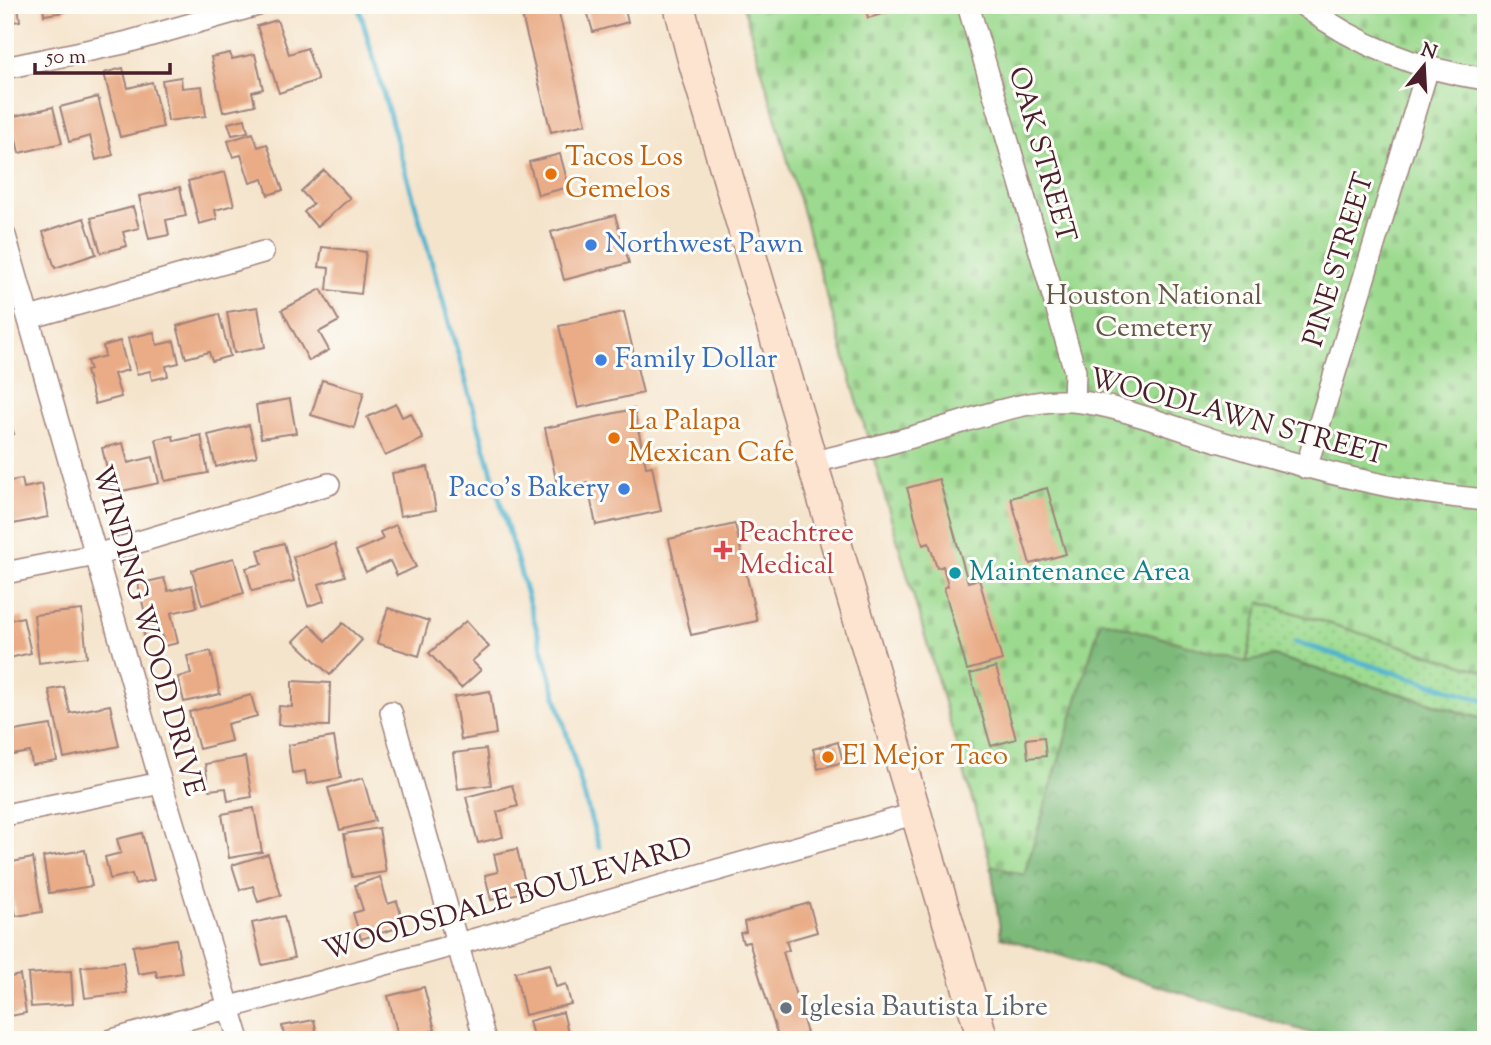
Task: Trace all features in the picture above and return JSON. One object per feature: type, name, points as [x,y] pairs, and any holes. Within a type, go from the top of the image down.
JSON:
[{"type":"main road","points":[[679,5],[983,1040]]},
{"type":"street","points":[[5,68],[124,43],[190,15],[258,5]]},
{"type":"street","name":"OAK STREET","points":[[968,5],[1075,371],[1074,401]]},
{"type":"street","points":[[1303,5],[1356,39],[1391,55],[1428,68],[1486,79]]},
{"type":"street","name":"PINE STREET","points":[[1306,468],[1428,68]]},
{"type":"street","name":"WINDING WOOD DRIVE","points":[[5,236],[161,783],[239,1040]]},
{"type":"street","points":[[29,318],[263,252]]},
{"type":"street","name":"WOODLAWN STREET","points":[[814,463],[872,449],[1025,404],[1074,401],[1123,412],[1306,468],[1419,493],[1486,500]]},
{"type":"street","points":[[5,573],[96,555],[329,484]]},
{"type":"street","points":[[391,712],[485,1040]]},
{"type":"street","points":[[5,816],[161,783]]},
{"type":"street","name":"WOODSDALE BOULEVARD","points":[[112,1040],[918,813]]},
{"type":"green space","name":"Houston National Cemetery","points":[[743,5],[1486,5],[1486,672],[1260,602],[1246,662],[1101,620],[1024,875],[991,865]]},
{"type":"green space","points":[[1259,602],[1486,672],[1486,720],[1403,694],[1246,662]]},
{"type":"green space","points":[[1101,620],[1246,662],[1274,656],[1486,720],[1486,1040],[1333,1040],[1001,937],[991,865],[1024,875]]},
{"type":"building","points":[[5,5],[18,5],[20,21],[5,23]]},
{"type":"building","points":[[43,5],[64,5],[65,12],[44,15]]},
{"type":"building","points":[[557,5],[586,124],[551,132],[521,12]]},
{"type":"building","points":[[624,5],[628,22],[593,32],[586,7]]},
{"type":"building","points":[[865,5],[911,5],[911,6],[868,18]]},
{"type":"building","points":[[277,20],[289,54],[307,48],[318,80],[279,93],[257,26]]},
{"type":"building","points":[[230,53],[232,59],[255,54],[263,89],[252,92],[255,105],[223,112],[211,57]]},
{"type":"building","points":[[123,68],[128,88],[152,82],[163,127],[120,137],[104,73]]},
{"type":"building","points":[[181,77],[182,88],[202,86],[206,116],[168,121],[162,80]]},
{"type":"building","points":[[98,97],[113,155],[96,160],[90,136],[69,142],[60,107]]},
{"type":"building","points":[[53,107],[62,143],[19,153],[11,117]]},
{"type":"building","points":[[245,119],[248,132],[232,135],[228,123]]},
{"type":"building","points":[[253,133],[258,147],[267,144],[283,190],[268,195],[263,179],[250,183],[241,155],[233,157],[228,141]]},
{"type":"building","points":[[560,154],[569,187],[538,195],[529,162]]},
{"type":"building","points":[[324,170],[350,198],[317,227],[304,212],[313,204],[301,191]]},
{"type":"building","points":[[225,172],[234,205],[215,210],[217,219],[199,224],[188,181]]},
{"type":"building","points":[[180,187],[186,216],[166,220],[169,235],[149,239],[139,196]]},
{"type":"building","points":[[133,207],[139,228],[123,232],[127,246],[101,253],[91,218]]},
{"type":"building","points":[[615,215],[629,263],[564,280],[551,232]]},
{"type":"building","points":[[84,218],[96,254],[55,268],[43,232]]},
{"type":"building","points":[[322,247],[366,252],[361,294],[327,290],[329,268],[319,267]]},
{"type":"building","points":[[321,289],[339,321],[319,332],[329,350],[309,361],[282,310]]},
{"type":"building","points":[[258,307],[265,347],[234,353],[227,312]]},
{"type":"building","name":"Family Dollar","points":[[624,312],[643,393],[578,408],[559,326]]},
{"type":"building","points":[[219,314],[230,356],[212,361],[209,352],[186,358],[177,326]]},
{"type":"building","points":[[154,332],[157,345],[174,341],[179,363],[166,366],[168,376],[152,380],[150,371],[137,374],[128,338]]},
{"type":"building","points":[[120,341],[128,370],[114,374],[121,397],[95,404],[86,371],[90,370],[87,361],[105,356],[103,346]]},
{"type":"building","points":[[322,380],[364,392],[354,428],[311,415]]},
{"type":"building","points":[[290,399],[296,433],[261,438],[256,405]]},
{"type":"building","points":[[396,404],[402,417],[411,413],[423,439],[385,456],[367,417]]},
{"type":"building","points":[[5,407],[14,434],[5,437]]},
{"type":"building","points":[[634,409],[646,467],[652,466],[661,511],[596,525],[587,482],[558,489],[545,428]]},
{"type":"building","points":[[249,425],[257,456],[216,467],[208,435]]},
{"type":"building","points":[[201,435],[208,473],[165,481],[156,439],[173,436],[174,441]]},
{"type":"building","points":[[123,443],[128,463],[153,457],[159,483],[113,493],[102,448]]},
{"type":"building","points":[[428,467],[436,510],[400,516],[392,473]]},
{"type":"building","points":[[22,479],[24,488],[42,484],[48,517],[8,525],[5,482]]},
{"type":"building","name":"Maintenance Area","points":[[939,479],[968,582],[979,579],[1002,660],[967,670],[944,588],[948,586],[943,566],[937,568],[929,543],[923,545],[907,488]]},
{"type":"building","points":[[1047,488],[1066,554],[1030,564],[1011,498]]},
{"type":"building","points":[[735,524],[757,621],[691,635],[669,539]]},
{"type":"building","points":[[396,525],[416,567],[397,576],[390,561],[366,572],[356,551],[383,539],[380,532]]},
{"type":"building","points":[[284,543],[294,581],[252,591],[246,568],[262,564],[258,550]]},
{"type":"building","points":[[335,544],[345,576],[319,584],[324,601],[308,606],[293,557]]},
{"type":"building","points":[[234,558],[244,593],[202,605],[192,570]]},
{"type":"building","points":[[164,578],[168,591],[192,585],[197,607],[171,613],[178,643],[164,646],[162,636],[145,640],[142,624],[147,622],[138,584]]},
{"type":"building","points":[[388,608],[429,621],[419,656],[377,643]]},
{"type":"building","points":[[82,610],[87,657],[39,663],[34,615]]},
{"type":"building","points":[[23,617],[31,653],[5,659],[5,621]]},
{"type":"building","points":[[466,621],[489,647],[472,661],[481,670],[461,688],[429,653]]},
{"type":"building","points":[[343,623],[362,640],[330,675],[294,641],[310,625],[326,641]]},
{"type":"building","points":[[211,651],[220,694],[184,702],[178,677],[191,674],[187,656]]},
{"type":"building","points":[[996,667],[1016,739],[991,746],[970,674]]},
{"type":"building","points":[[292,681],[330,683],[329,726],[278,725],[279,706],[292,707]]},
{"type":"building","points":[[64,687],[70,713],[110,705],[119,746],[64,758],[49,690]]},
{"type":"building","points":[[490,691],[496,734],[461,740],[454,697]]},
{"type":"building","points":[[251,695],[257,716],[227,724],[231,741],[199,749],[189,712]]},
{"type":"building","points":[[51,725],[57,761],[32,765],[30,752],[12,755],[8,732]]},
{"type":"building","points":[[334,737],[341,778],[307,784],[305,771],[292,773],[288,745]]},
{"type":"building","points":[[1044,737],[1046,756],[1028,758],[1026,739]]},
{"type":"building","points":[[838,742],[843,762],[818,769],[813,749]]},
{"type":"building","points":[[486,749],[491,785],[458,789],[453,753]]},
{"type":"building","points":[[245,757],[252,797],[228,801],[226,788],[209,790],[205,764]]},
{"type":"building","points":[[363,778],[375,821],[340,830],[328,788]]},
{"type":"building","points":[[512,785],[518,806],[497,812],[503,837],[478,843],[466,797]]},
{"type":"building","points":[[254,808],[262,852],[229,858],[222,814]]},
{"type":"building","points":[[379,828],[386,872],[352,877],[344,834]]},
{"type":"building","points":[[142,833],[154,880],[135,884],[132,874],[110,879],[105,857],[121,853],[117,839]]},
{"type":"building","points":[[517,849],[527,891],[491,900],[485,875],[498,872],[494,854]]},
{"type":"building","points":[[85,850],[92,886],[49,893],[43,857]]},
{"type":"building","points":[[268,854],[281,895],[258,902],[253,886],[240,890],[232,865]]},
{"type":"building","points":[[33,858],[42,912],[16,916],[13,900],[5,901],[5,879],[10,879],[7,863]]},
{"type":"building","points":[[380,877],[388,904],[397,901],[404,926],[361,939],[353,913],[363,910],[355,885]]},
{"type":"building","points":[[809,903],[817,932],[786,941],[789,950],[783,952],[809,1040],[779,1040],[749,942],[743,943],[740,933],[746,932],[744,922]]},
{"type":"building","points":[[284,916],[294,958],[262,965],[252,923]]},
{"type":"building","points":[[176,939],[182,973],[157,977],[156,971],[138,974],[133,946]]},
{"type":"building","points":[[123,962],[127,993],[85,998],[81,967]]},
{"type":"building","points":[[550,964],[556,987],[566,984],[571,1004],[525,1015],[515,972]]},
{"type":"building","points":[[71,971],[73,1004],[31,1007],[28,974]]},
{"type":"building","points":[[20,975],[26,1013],[5,1017],[5,978]]},
{"type":"building","points":[[424,987],[435,1030],[399,1039],[388,996]]},
{"type":"building","points":[[563,1012],[570,1040],[534,1040],[529,1021]]},
{"type":"building","points":[[314,1020],[318,1040],[285,1040],[282,1026]]},
{"type":"waterway","points":[[359,8],[599,847]]},
{"type":"waterway","points":[[1295,642],[1486,701]]},
{"type":"place","name":"Tacos Los Gemelos","points":[[551,174]]},
{"type":"place","name":"Northwest Pawn","points":[[591,245]]},
{"type":"place","name":"Family Dollar","points":[[601,360]]},
{"type":"place","name":"La Palapa Mexican Cafe","points":[[614,438]]},
{"type":"place","name":"Paco's Bakery","points":[[624,489]]},
{"type":"place","name":"Peachtree Medical","points":[[723,550]]},
{"type":"place","name":"Maintenance Area","points":[[955,573]]},
{"type":"place","name":"El Mejor Taco","points":[[828,757]]},
{"type":"place","name":"Iglesia Bautista Libre","points":[[786,1008]]}]
